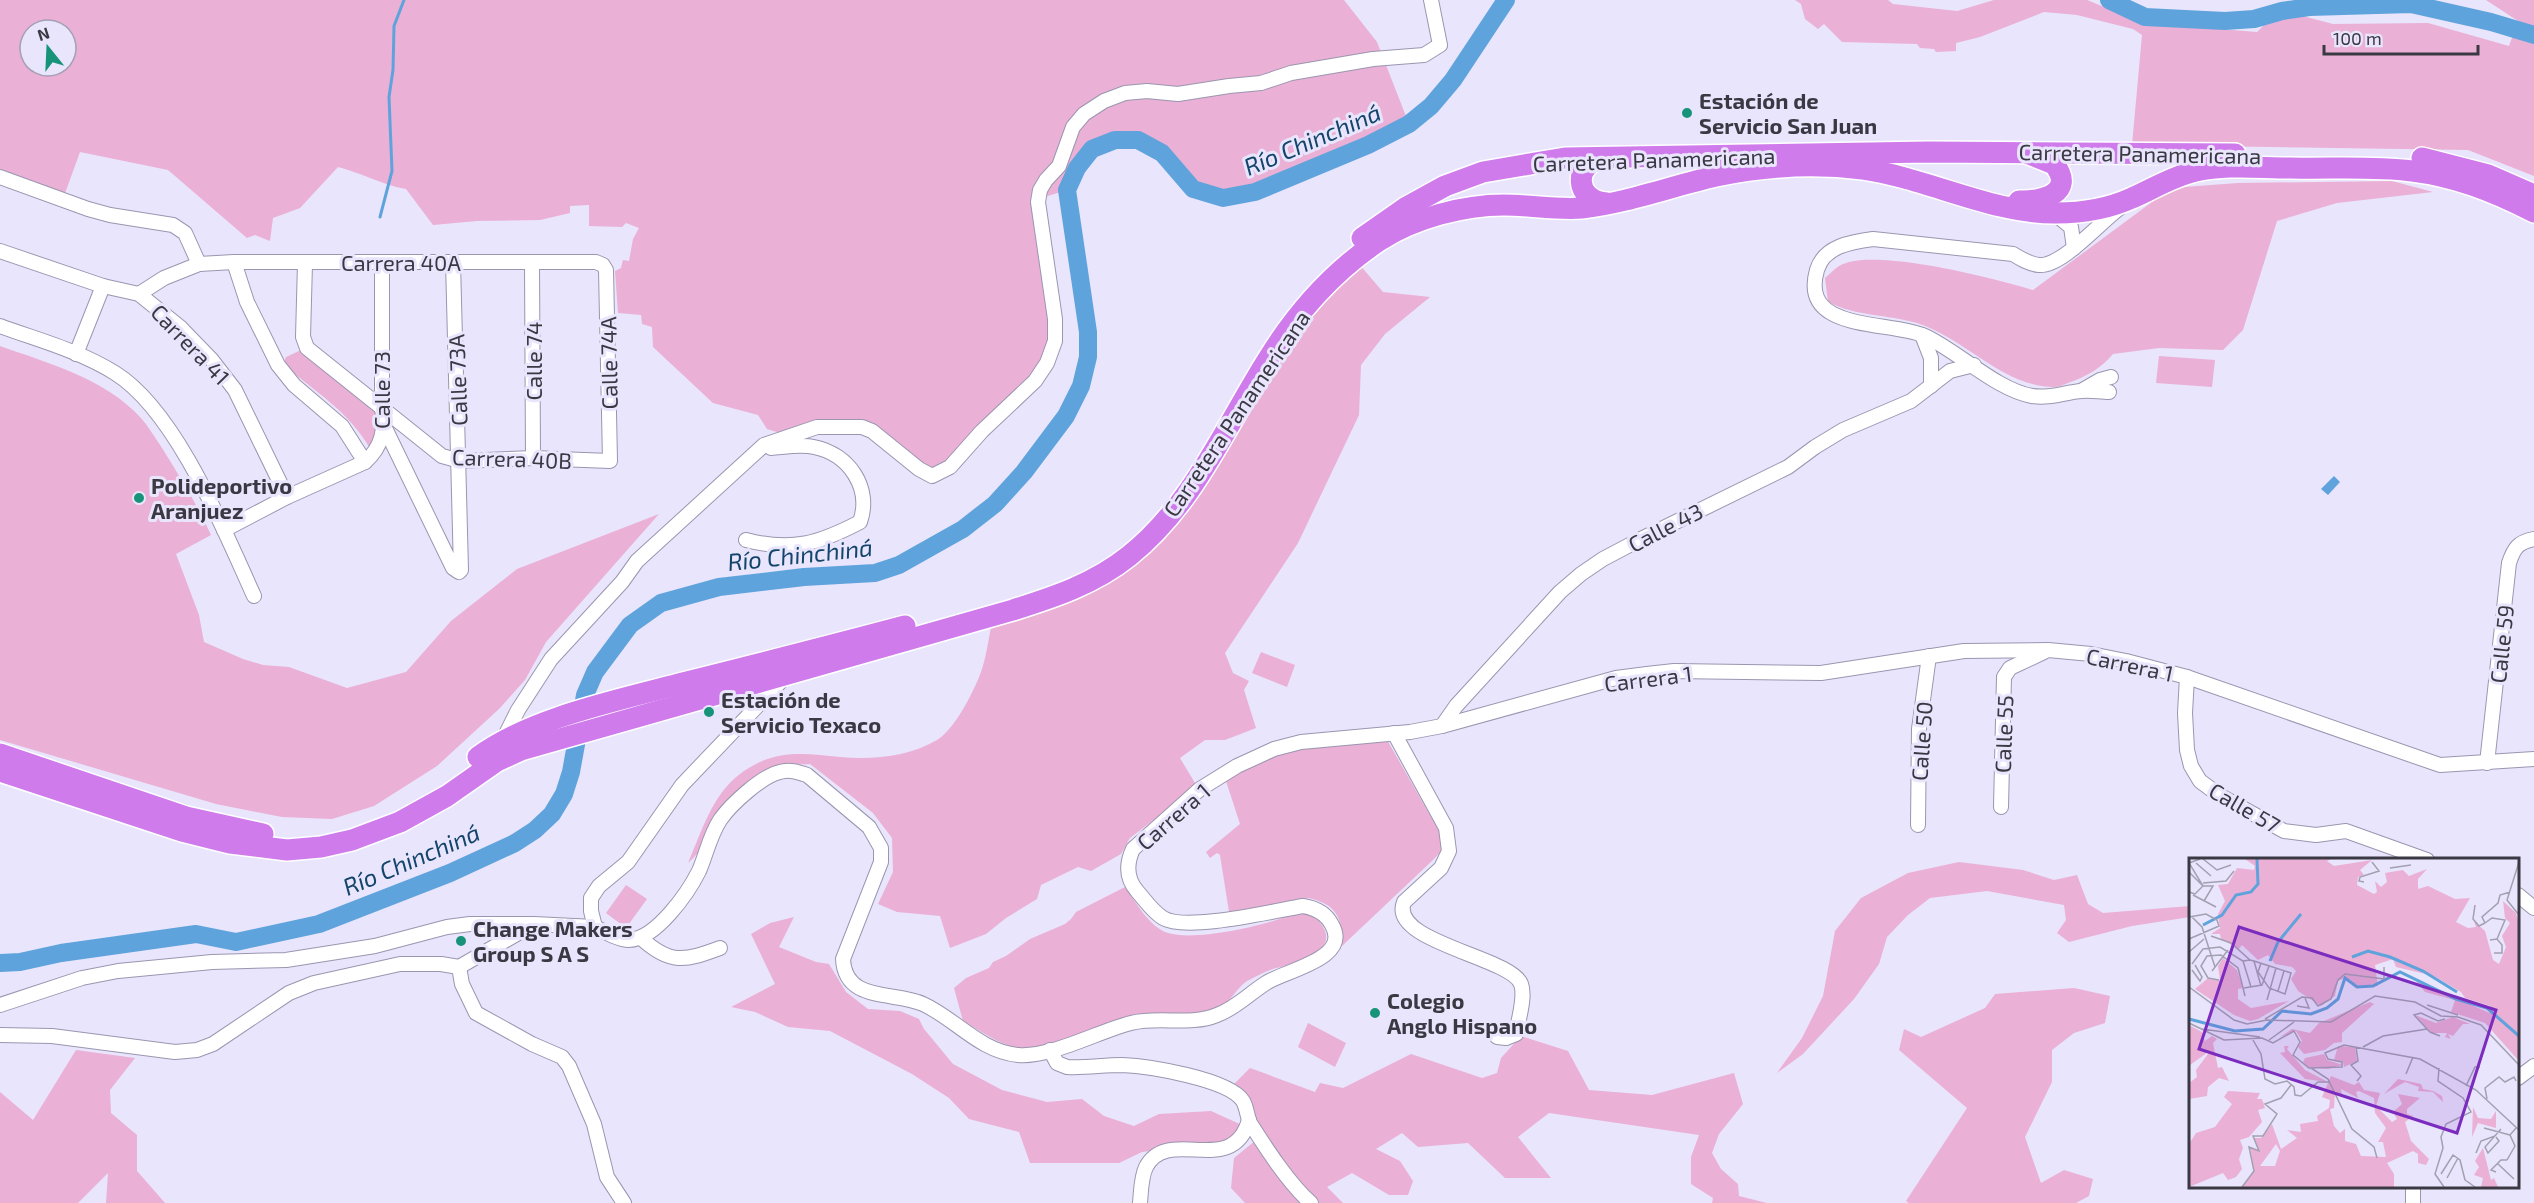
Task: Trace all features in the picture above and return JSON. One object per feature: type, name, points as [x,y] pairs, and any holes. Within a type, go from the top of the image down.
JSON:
[{"type":"highway","name":"Carretera Panamericana","points":[[0,754],[186,817],[236,830],[289,837],[319,835],[349,828],[395,811],[441,784],[502,742],[548,732],[1009,598],[1063,580],[1086,569],[1121,545],[1172,494],[1200,455],[1260,352],[1291,308],[1318,276],[1350,247],[1405,208],[1445,186],[1483,172],[1548,160],[1673,155],[2019,151],[2416,156],[2488,175],[2534,195]]},
{"type":"highway","points":[[1985,200],[2030,201],[2050,198],[2057,191],[2061,177],[2054,164],[2019,151]]},
{"type":"highway","points":[[1606,158],[1596,159],[1588,164],[1582,172],[1581,182],[1583,191],[1589,198],[1598,203],[1607,203]]},
{"type":"highway","name":"Carretera Panamericana","points":[[638,705],[788,674],[1013,610],[1067,592],[1092,580],[1121,561],[1149,538],[1182,501],[1210,459],[1269,357],[1299,314],[1325,286],[1356,257],[1385,237],[1440,215],[1470,208],[1500,205],[1566,208],[1607,203],[1750,170],[1824,166],[1887,173],[2033,212],[2055,213],[2103,208],[2177,177],[2212,168],[2387,169],[2442,176],[2484,188],[2534,212]]},
{"type":"highway","name":"Carretera Panamericana","points":[[0,771],[182,831],[230,843],[287,850],[321,847],[352,840],[393,825],[447,796],[497,761],[521,750],[548,732]]},
{"type":"street","points":[[502,742],[518,710],[551,659],[622,582],[637,561],[764,445],[818,427],[862,427],[872,431],[919,469],[932,476],[950,467],[982,431],[1035,381],[1047,363],[1055,341],[1055,319],[1038,202],[1040,190],[1059,166],[1073,127],[1084,114],[1104,101],[1125,93],[1147,91],[1178,94],[1261,83],[1291,73],[1373,59],[1424,55],[1440,45],[1431,0]]},
{"type":"street","points":[[0,177],[88,209],[110,215],[173,225],[185,233],[199,264]]},
{"type":"street","points":[[2109,392],[2081,391],[2056,397],[2031,396],[2006,386],[1949,348],[1922,335],[1904,328],[1839,318],[1824,310],[1817,296],[1815,279],[1819,264],[1832,249],[1852,242],[1873,239],[2013,255],[2038,265],[2047,265],[2074,248],[2119,208],[2154,188]]},
{"type":"street","points":[[2055,213],[2071,227],[2074,248]]},
{"type":"street","name":"Carrera 41","points":[[0,252],[103,286],[139,294],[180,328],[211,359],[235,390],[286,497]]},
{"type":"street","points":[[234,262],[247,302],[278,365],[294,385],[342,426],[365,462]]},
{"type":"street","name":"Carrera 40A","points":[[139,294],[164,278],[199,264],[234,262],[596,262],[603,265]]},
{"type":"street","name":"Carrera 40B","points":[[305,262],[303,337],[307,348],[442,456],[460,460],[533,458],[610,461]]},
{"type":"street","name":"Calle 73A","points":[[384,426],[453,568],[455,571],[461,570],[460,460],[453,262]]},
{"type":"street","name":"Calle 73","points":[[224,530],[286,497],[365,462],[375,453],[384,426],[382,263]]},
{"type":"street","name":"Calle 74","points":[[532,263],[533,458]]},
{"type":"street","name":"Calle 74A","points":[[603,265],[606,270],[610,461]]},
{"type":"street","points":[[76,354],[103,286]]},
{"type":"street","points":[[0,326],[76,354],[115,373],[143,396],[162,419],[179,446],[224,530],[254,596]]},
{"type":"street","points":[[1922,335],[1931,358],[1931,386]]},
{"type":"street","name":"Calle 43","points":[[1442,726],[1456,706],[1560,592],[1596,564],[1639,540],[1788,467],[1843,430],[1911,401],[1950,371],[1974,365]]},
{"type":"street","points":[[2081,391],[2100,380],[2111,377]]},
{"type":"street","points":[[746,540],[767,545],[814,543],[860,522],[864,510],[858,478],[849,464],[821,448],[812,446],[770,448],[764,445]]},
{"type":"street","name":"Calle 59","points":[[2487,763],[2510,563],[2514,548],[2522,541],[2534,539]]},
{"type":"street","name":"Carrera 1","points":[[641,938],[652,931],[678,902],[698,872],[720,821],[735,803],[768,776],[781,771],[795,771],[807,775],[869,826],[881,848],[881,862],[843,959],[843,969],[855,984],[870,993],[923,1004],[981,1043],[1004,1052],[1029,1055],[1132,1023],[1162,1019],[1199,1020],[1216,1016],[1281,975],[1314,962],[1327,954],[1335,944],[1335,930],[1329,920],[1315,908],[1303,906],[1196,924],[1177,923],[1163,918],[1151,908],[1134,887],[1128,874],[1128,861],[1133,849],[1200,789],[1237,766],[1274,749],[1301,741],[1394,733],[1442,726],[1616,678],[1674,671],[1821,673],[1964,651],[2048,650],[2126,661],[2187,677],[2440,765],[2534,759]]},
{"type":"street","name":"Calle 55","points":[[2001,807],[2004,677],[2010,668],[2048,650]]},
{"type":"street","name":"Calle 50","points":[[1918,825],[1919,729],[1929,656]]},
{"type":"street","points":[[595,927],[591,898],[599,886],[639,849],[682,785],[788,674]]},
{"type":"street","name":"Calle 57","points":[[2187,677],[2185,713],[2187,750],[2191,766],[2200,781],[2219,795],[2284,831],[2316,836],[2346,831],[2421,858]]},
{"type":"street","points":[[1394,733],[1446,828],[1449,851],[1442,868],[1404,902],[1402,909],[1407,920],[1416,929],[1453,949],[1516,975],[1522,986],[1516,1034],[1506,1038],[1497,1037]]},
{"type":"street","points":[[2519,897],[2534,908]]},
{"type":"street","points":[[0,1005],[82,978],[118,970],[212,962],[286,960],[375,946],[447,927],[470,924],[595,927],[627,940],[641,938],[651,948],[671,959],[695,957],[720,948]]},
{"type":"street","points":[[0,1035],[52,1036],[175,1052],[197,1050],[213,1044],[289,993],[314,983],[400,964],[441,964],[459,967],[534,924]]},
{"type":"street","points":[[459,967],[462,984],[476,1013],[532,1044],[562,1057],[570,1066],[594,1125],[608,1177],[624,1203]]},
{"type":"street","points":[[1050,1050],[1057,1063],[1067,1067],[1136,1066],[1186,1076],[1223,1087],[1242,1100],[1246,1128],[1280,1164],[1311,1203]]},
{"type":"street","points":[[2519,1077],[2534,1066]]},
{"type":"street","points":[[1140,1203],[1144,1173],[1147,1165],[1158,1153],[1170,1149],[1218,1150],[1231,1145],[1246,1128]]},
{"type":"shaded area","points":[[0,0],[1344,0],[1377,42],[1409,124],[1316,169],[1261,190],[1222,198],[1201,193],[1162,153],[1146,144],[1116,139],[1098,145],[1083,160],[1067,190],[1038,199],[1058,328],[1045,368],[959,469],[942,474],[931,472],[876,430],[780,433],[767,429],[758,415],[713,403],[653,347],[652,327],[642,324],[641,315],[618,313],[615,271],[621,268],[623,260],[629,261],[633,239],[639,228],[626,223],[622,227],[589,226],[589,205],[570,206],[570,213],[540,220],[477,221],[433,225],[406,189],[338,167],[300,208],[273,218],[270,241],[255,235],[247,238],[168,170],[80,152],[64,196],[0,174]]},
{"type":"shaded area","points":[[1795,0],[1888,0],[1893,4],[1957,11],[1994,0],[2087,0],[2143,23],[2257,32],[2267,22],[2295,14],[2333,24],[2428,23],[2509,46],[2518,21],[2486,0],[2534,0],[2534,176],[2468,150],[2132,145],[2142,35],[2133,29],[2077,15],[2044,12],[1980,37],[1956,43],[1956,51],[1936,52],[1934,49],[1920,48],[1917,44],[1842,42],[1824,24],[1818,29],[1805,19],[1801,4]]},
{"type":"shaded area","points":[[2392,181],[2433,192],[2337,203],[2277,221],[2243,330],[2223,350],[2159,348],[2113,354],[2092,372],[2057,387],[2035,385],[2018,379],[1935,330],[1917,323],[1861,313],[1828,302],[1825,278],[1839,266],[1855,261],[1878,260],[1934,266],[2033,290],[2171,188],[2238,183]]},
{"type":"shaded area","points":[[1359,264],[1383,292],[1430,297],[1385,334],[1361,365],[1359,415],[1298,543],[1225,653],[1233,673],[1249,681],[1244,690],[1256,728],[1225,740],[1205,740],[1180,758],[1195,783],[1168,809],[1130,838],[1121,854],[1091,871],[1078,867],[1041,885],[1037,899],[1006,918],[986,934],[950,948],[940,916],[897,912],[878,904],[893,872],[892,838],[873,813],[810,764],[791,764],[773,767],[747,785],[709,839],[688,863],[703,826],[722,792],[740,774],[764,760],[800,754],[865,758],[890,756],[926,746],[944,735],[963,709],[978,680],[991,627],[1117,573],[1305,319]]},
{"type":"shaded area","points":[[0,346],[56,366],[94,383],[127,404],[149,429],[188,491],[211,535],[176,554],[199,615],[204,642],[243,659],[263,665],[289,667],[347,688],[406,672],[451,621],[517,569],[659,514],[546,642],[525,680],[499,709],[437,766],[374,806],[332,819],[282,817],[216,804],[0,740]]},
{"type":"shaded area","points":[[301,350],[312,362],[378,411],[381,418],[371,450],[342,413],[283,364],[286,357]]},
{"type":"shaded area","points":[[2159,356],[2215,360],[2212,387],[2156,383]]},
{"type":"shaded area","points":[[1261,652],[1295,665],[1287,687],[1252,673]]},
{"type":"shaded area","points":[[1386,738],[1439,831],[1443,849],[1434,859],[1342,946],[1341,928],[1336,914],[1319,901],[1309,898],[1229,912],[1220,855],[1217,853],[1210,858],[1206,852],[1240,824],[1225,778],[1239,769],[1301,746]]},
{"type":"shaded area","points":[[1959,862],[2023,870],[2054,880],[2077,875],[2088,904],[2103,913],[2189,906],[2189,917],[2132,926],[2069,942],[2057,933],[2066,920],[2064,905],[1987,891],[1930,898],[1908,915],[1887,937],[1879,964],[1854,999],[1803,1054],[1777,1073],[1802,1038],[1823,996],[1835,931],[1861,898],[1908,873]]},
{"type":"shaded area","points":[[626,885],[647,899],[626,928],[606,913]]},
{"type":"shaded area","points":[[1125,887],[1149,920],[1168,933],[1190,935],[1217,933],[1306,914],[1320,922],[1326,934],[1325,942],[1321,949],[1304,960],[1273,969],[1247,981],[1226,1003],[1208,1011],[1133,1017],[1047,1046],[1024,1049],[1000,1042],[963,1021],[954,988],[966,978],[989,968],[993,962],[1030,939],[1065,924],[1076,912]]},
{"type":"shaded area","points":[[794,917],[779,947],[816,962],[829,964],[846,992],[868,1009],[900,1011],[919,1019],[924,1029],[953,1064],[1002,1090],[1047,1102],[1082,1099],[1104,1116],[1134,1126],[1159,1114],[1211,1111],[1244,1126],[1233,1141],[1142,1152],[1119,1163],[1030,1163],[1019,1132],[969,1119],[949,1098],[912,1074],[830,1031],[788,1027],[755,1012],[731,1007],[775,984],[751,934],[770,923]]},
{"type":"shaded area","points":[[2074,988],[2110,996],[2105,1023],[2074,1033],[2052,1050],[2052,1082],[2025,1137],[2041,1183],[2064,1170],[2093,1179],[2089,1196],[2076,1203],[1909,1203],[1906,1201],[1967,1108],[1899,1050],[1904,1029],[1921,1037],[1985,1008],[1995,994]]},
{"type":"shaded area","points":[[1308,1023],[1346,1043],[1335,1067],[1298,1047]]},
{"type":"shaded area","points":[[1521,1036],[1568,1051],[1589,1090],[1652,1095],[1734,1073],[1743,1104],[1719,1134],[1712,1153],[1721,1169],[1738,1184],[1739,1196],[1767,1203],[1712,1203],[1713,1198],[1691,1184],[1691,1157],[1699,1135],[1549,1113],[1518,1137],[1551,1178],[1505,1178],[1468,1143],[1418,1147],[1402,1133],[1376,1149],[1400,1161],[1413,1181],[1408,1195],[1389,1195],[1352,1173],[1327,1187],[1343,1203],[1245,1203],[1231,1188],[1234,1158],[1255,1141],[1230,1088],[1250,1068],[1315,1092],[1320,1083],[1343,1088],[1411,1054],[1482,1078],[1497,1073],[1501,1058]]},
{"type":"shaded area","points":[[76,1050],[135,1058],[110,1090],[111,1113],[137,1135],[137,1171],[165,1203],[106,1203],[108,1173],[78,1203],[0,1203],[0,1092],[33,1120]]},
{"type":"water","points":[[2334,476],[2340,482],[2328,495],[2321,489]]},
{"type":"waterway","points":[[380,217],[392,171],[389,97],[393,70],[394,26],[404,0]]},
{"type":"waterway","name":"Río Chinchiná","points":[[0,963],[20,962],[61,953],[196,934],[236,942],[319,924],[450,873],[515,843],[535,830],[552,814],[564,794],[571,772],[585,695],[595,672],[630,625],[661,603],[719,587],[804,577],[875,573],[899,565],[963,529],[995,504],[1024,472],[1066,416],[1081,386],[1088,357],[1088,332],[1067,190],[1077,168],[1092,149],[1115,140],[1138,140],[1162,153],[1193,189],[1223,198],[1255,192],[1368,145],[1409,124],[1431,106],[1453,80],[1506,0]]},
{"type":"waterway","name":"Río Chinchiná","points":[[2109,0],[2145,17],[2225,21],[2254,19],[2282,11],[2309,7],[2411,4],[2491,22],[2534,35]]},
{"type":"place","name":"Estación de Servicio San Juan","points":[[1687,113]]},
{"type":"place","name":"Polideportivo Aranjuez","points":[[139,498]]},
{"type":"place","name":"Estación de Servicio Texaco","points":[[709,712]]},
{"type":"place","name":"Change Makers Group S A S","points":[[461,941]]},
{"type":"place","name":"Colegio Anglo Hispano","points":[[1375,1013]]}]
